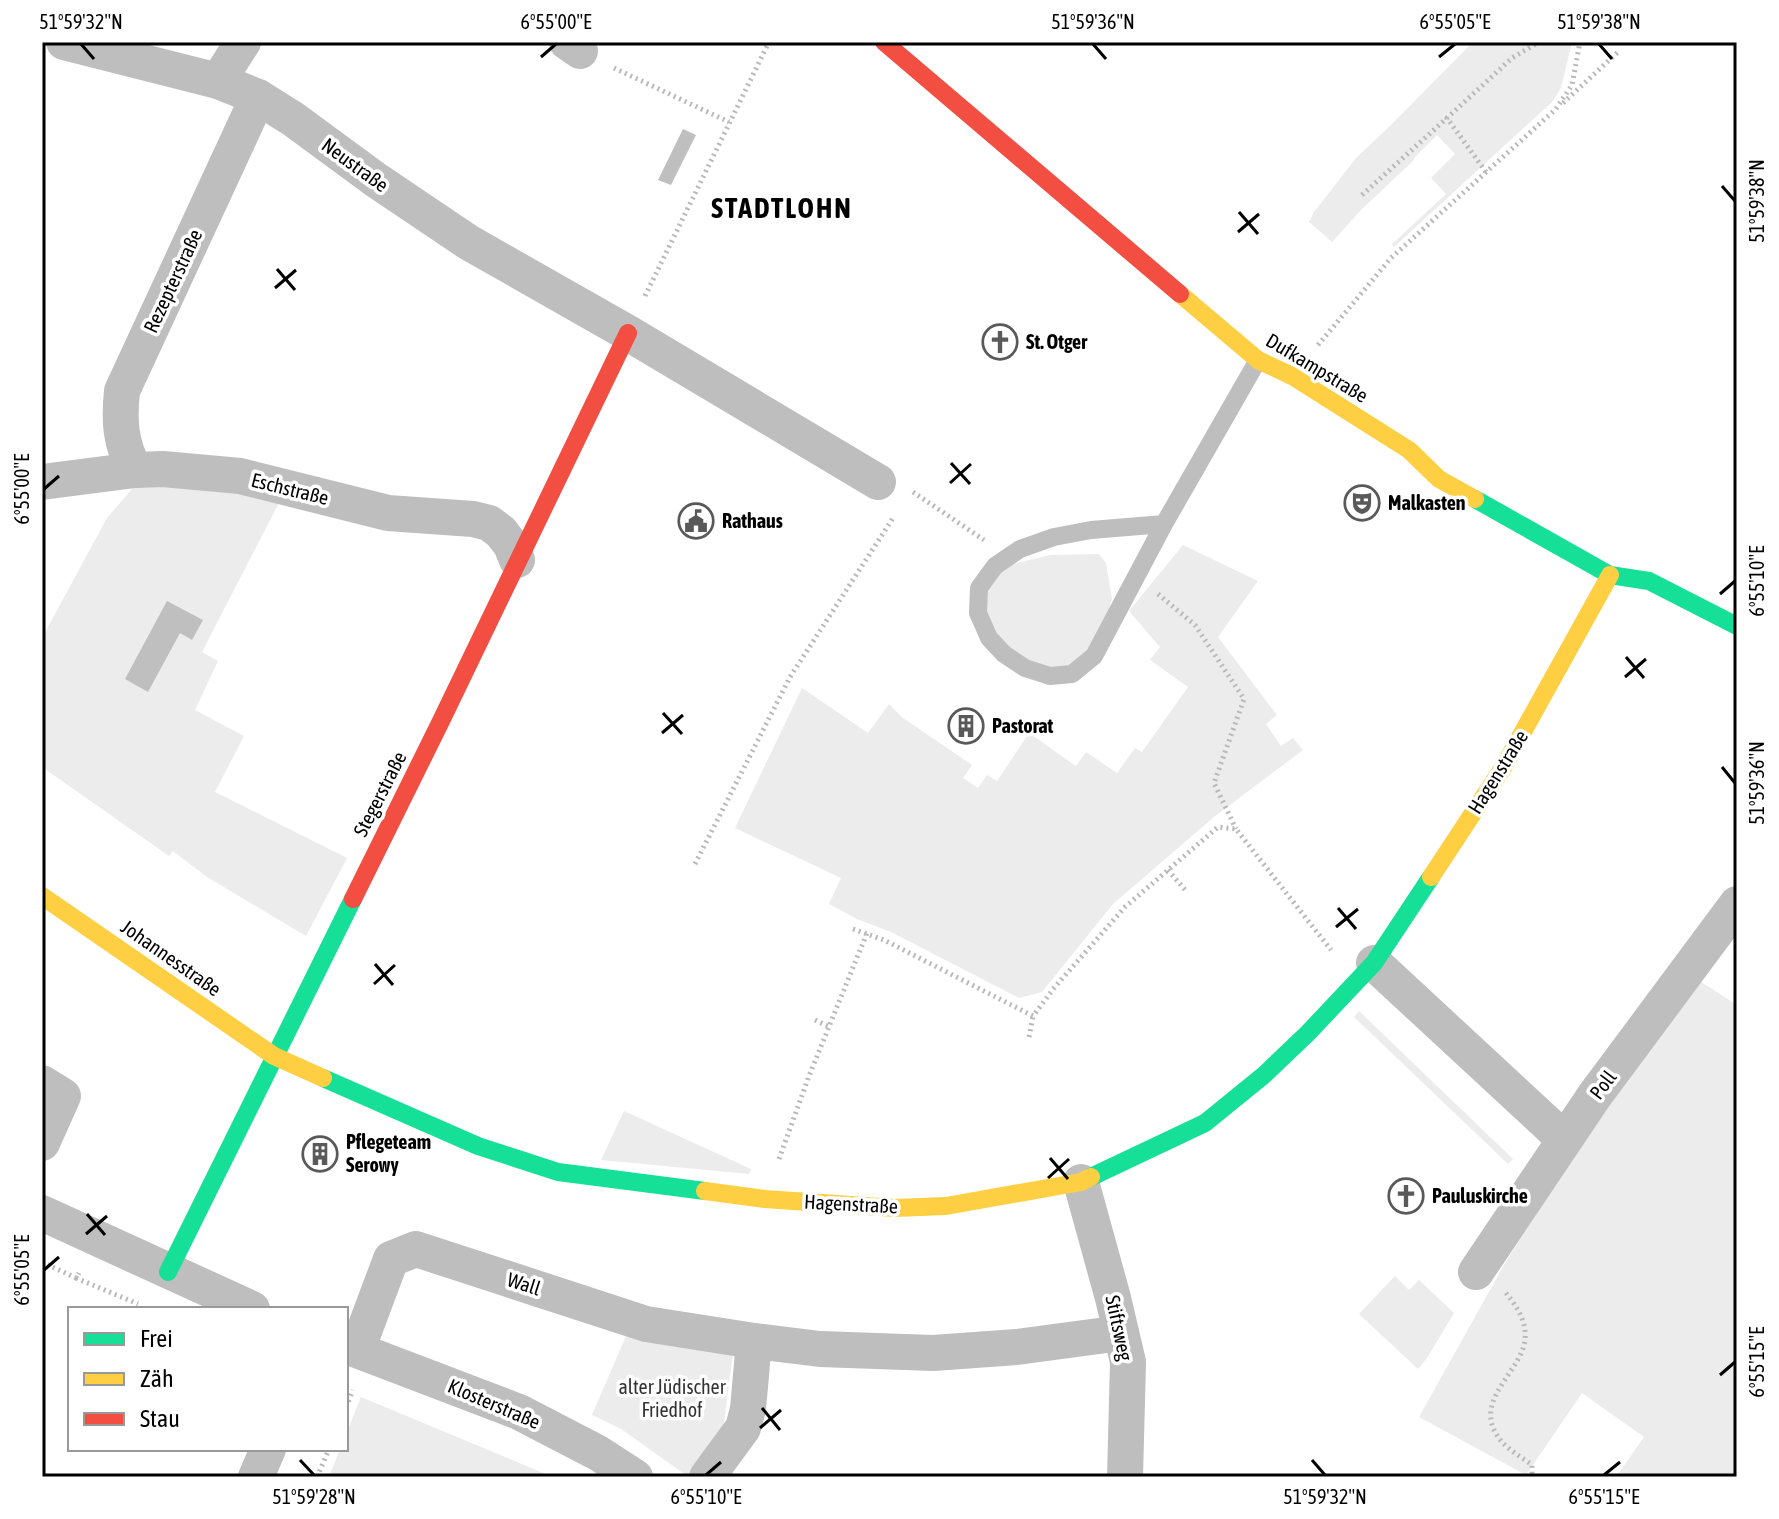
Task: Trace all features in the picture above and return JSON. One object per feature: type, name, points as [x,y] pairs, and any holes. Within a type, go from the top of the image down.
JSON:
[{"type":"street","name":"Neustraße","points":[[64,42],[218,81],[258,97],[468,242],[894,486]]},
{"type":"street","points":[[218,81],[243,42]]},
{"type":"street","name":"Dufkampstraße","points":[[884,42],[1258,360],[1292,376],[1409,450],[1439,479],[1610,575],[1649,581],[1737,626]]},
{"type":"street","name":"Rezepterstraße","points":[[135,470],[122,439],[122,391],[258,97]]},
{"type":"street","name":"Stegerstraße","points":[[168,1272],[441,721],[628,333]]},
{"type":"street","name":"Eschstraße","points":[[42,482],[163,469],[240,476],[388,513],[473,519],[489,523],[511,545],[517,560]]},
{"type":"street","name":"Hagenstraße","points":[[274,1056],[478,1146],[558,1172],[765,1199],[894,1208],[933,1206],[1081,1182],[1205,1123],[1264,1075],[1365,973],[1504,766],[1610,575]]},
{"type":"street","name":"Johannesstraße","points":[[42,896],[274,1056]]},
{"type":"street","name":"Poll","points":[[1476,1272],[1564,1139],[1737,904]]},
{"type":"street","points":[[1365,973],[1564,1139]]},
{"type":"street","points":[[42,1083],[63,1096],[42,1143]]},
{"type":"street","name":"Stiftsweg","points":[[1081,1182],[1128,1362],[1125,1477]]},
{"type":"street","points":[[42,1213],[247,1307]]},
{"type":"street","name":"Wall","points":[[351,1348],[391,1259],[416,1249],[646,1324],[820,1349],[933,1353],[1017,1347],[1121,1333]]},
{"type":"street","points":[[707,1477],[743,1428],[748,1409],[754,1341]]},
{"type":"street","name":"Klosterstraße","points":[[351,1348],[519,1412],[600,1465],[635,1477]]},
{"type":"street","points":[[256,1477],[267,1451]]},
{"type":"lane","points":[[1164,524],[1091,530],[1054,537],[1008,556],[995,566],[979,588],[978,613],[989,638],[1004,654],[1025,668],[1050,676],[1072,674],[1094,656],[1164,524],[1258,360]]},
{"type":"path","points":[[654,278],[769,42]]},
{"type":"path","points":[[1362,195],[1512,58],[1539,42]]},
{"type":"path","points":[[1556,109],[1572,85],[1580,42]]},
{"type":"path","points":[[574,47],[729,122]]},
{"type":"path","points":[[1292,376],[1391,258],[1618,52]]},
{"type":"path","points":[[1447,118],[1486,172]]},
{"type":"path","points":[[894,486],[1008,556]]},
{"type":"path","points":[[695,864],[790,677],[893,517]]},
{"type":"path","points":[[1136,576],[1195,625],[1244,699],[1214,783],[1236,829],[1365,973]]},
{"type":"path","points":[[1029,1037],[1033,1016],[1125,907],[1218,827],[1236,829]]},
{"type":"path","points":[[1168,870],[1186,891]]},
{"type":"path","points":[[853,929],[884,940],[1033,1016]]},
{"type":"path","points":[[765,1199],[809,1076],[867,933]]},
{"type":"path","points":[[815,1020],[830,1027]]},
{"type":"path","points":[[1476,1272],[1506,1294],[1523,1318],[1524,1345],[1491,1405],[1493,1424],[1503,1443],[1532,1465],[1532,1477]]},
{"type":"path","points":[[76,1278],[144,1307]]},
{"type":"path","points":[[317,1477],[328,1451]]},
{"type":"green space","points":[[1473,42],[1572,42],[1561,88],[1552,102],[1394,247],[1392,244],[1446,194],[1431,178],[1455,154],[1437,135],[1332,242],[1309,222],[1314,212],[1356,158]]},
{"type":"green space","points":[[137,483],[282,497],[202,652],[218,661],[195,710],[244,736],[215,792],[347,858],[306,936],[207,877],[173,851],[169,856],[42,767],[42,638],[107,518]]},
{"type":"green space","points":[[1183,545],[1258,581],[1218,637],[1277,715],[1266,724],[1281,746],[1293,738],[1303,750],[1214,817],[1113,904],[1042,992],[1019,998],[891,932],[857,919],[829,904],[841,878],[735,828],[802,688],[868,733],[889,704],[903,718],[972,765],[963,778],[978,788],[987,775],[997,781],[1029,733],[1076,766],[1086,752],[1117,773],[1135,748],[1142,752],[1188,687],[1150,660],[1160,647],[1129,611]]},
{"type":"green space","points":[[1099,554],[1106,563],[1112,599],[1088,656],[1070,672],[1049,674],[1008,652],[985,621],[983,589],[1009,565],[1050,555]]},
{"type":"green space","points":[[1695,978],[1737,1005],[1737,1477],[1616,1477],[1644,1437],[1582,1393],[1526,1475],[1419,1417],[1504,1265],[1595,1118]]},
{"type":"green space","points":[[1359,1011],[1513,1159],[1508,1164],[1354,1017]]},
{"type":"green space","points":[[624,1111],[751,1169],[749,1174],[601,1160]]},
{"type":"green space","points":[[1395,1276],[1409,1290],[1419,1280],[1454,1313],[1418,1369],[1359,1314]]},
{"type":"green space","name":"alter Jüdischer Friedhof","points":[[629,1329],[733,1354],[721,1445],[700,1471],[686,1475],[621,1429],[592,1415]]},
{"type":"green space","points":[[361,1397],[553,1477],[329,1477],[339,1451],[348,1451],[348,1429]]},
{"type":"shaded area","points":[[683,129],[696,135],[671,185],[658,180]]},
{"type":"shaded area","points":[[167,601],[203,620],[192,640],[180,633],[148,692],[125,679]]},
{"type":"traffic: fast","points":[[1475,499],[1610,575],[1649,581],[1737,626]]},
{"type":"traffic: fast","points":[[1091,1177],[1205,1123],[1264,1075],[1374,963],[1431,877]]},
{"type":"traffic: fast","points":[[168,1272],[353,899]]},
{"type":"traffic: fast","points":[[323,1078],[478,1146],[558,1172],[705,1191]]},
{"type":"traffic: slow","points":[[1180,294],[1258,360],[1292,376],[1409,450],[1439,479],[1475,499]]},
{"type":"traffic: slow","points":[[1431,877],[1504,766],[1610,575]]},
{"type":"traffic: slow","points":[[42,896],[274,1056],[323,1078]]},
{"type":"traffic: slow","points":[[705,1191],[765,1199],[894,1208],[946,1206],[1081,1182],[1091,1177]]},
{"type":"traffic: jam","points":[[884,42],[1180,294]]},
{"type":"traffic: jam","points":[[353,899],[628,333]]},
{"type":"place","name":"St. Otger","points":[[1000,342]]},
{"type":"place","name":"Malkasten","points":[[1362,503]]},
{"type":"place","name":"Rathaus","points":[[696,521]]},
{"type":"place","name":"Pastorat","points":[[966,726]]},
{"type":"place","name":"Pflegeteam Serowy","points":[[320,1154]]},
{"type":"place","name":"Pauluskirche","points":[[1406,1196]]},
{"type":"district","name":"STADTLOHN","points":[[782,208]]}]
